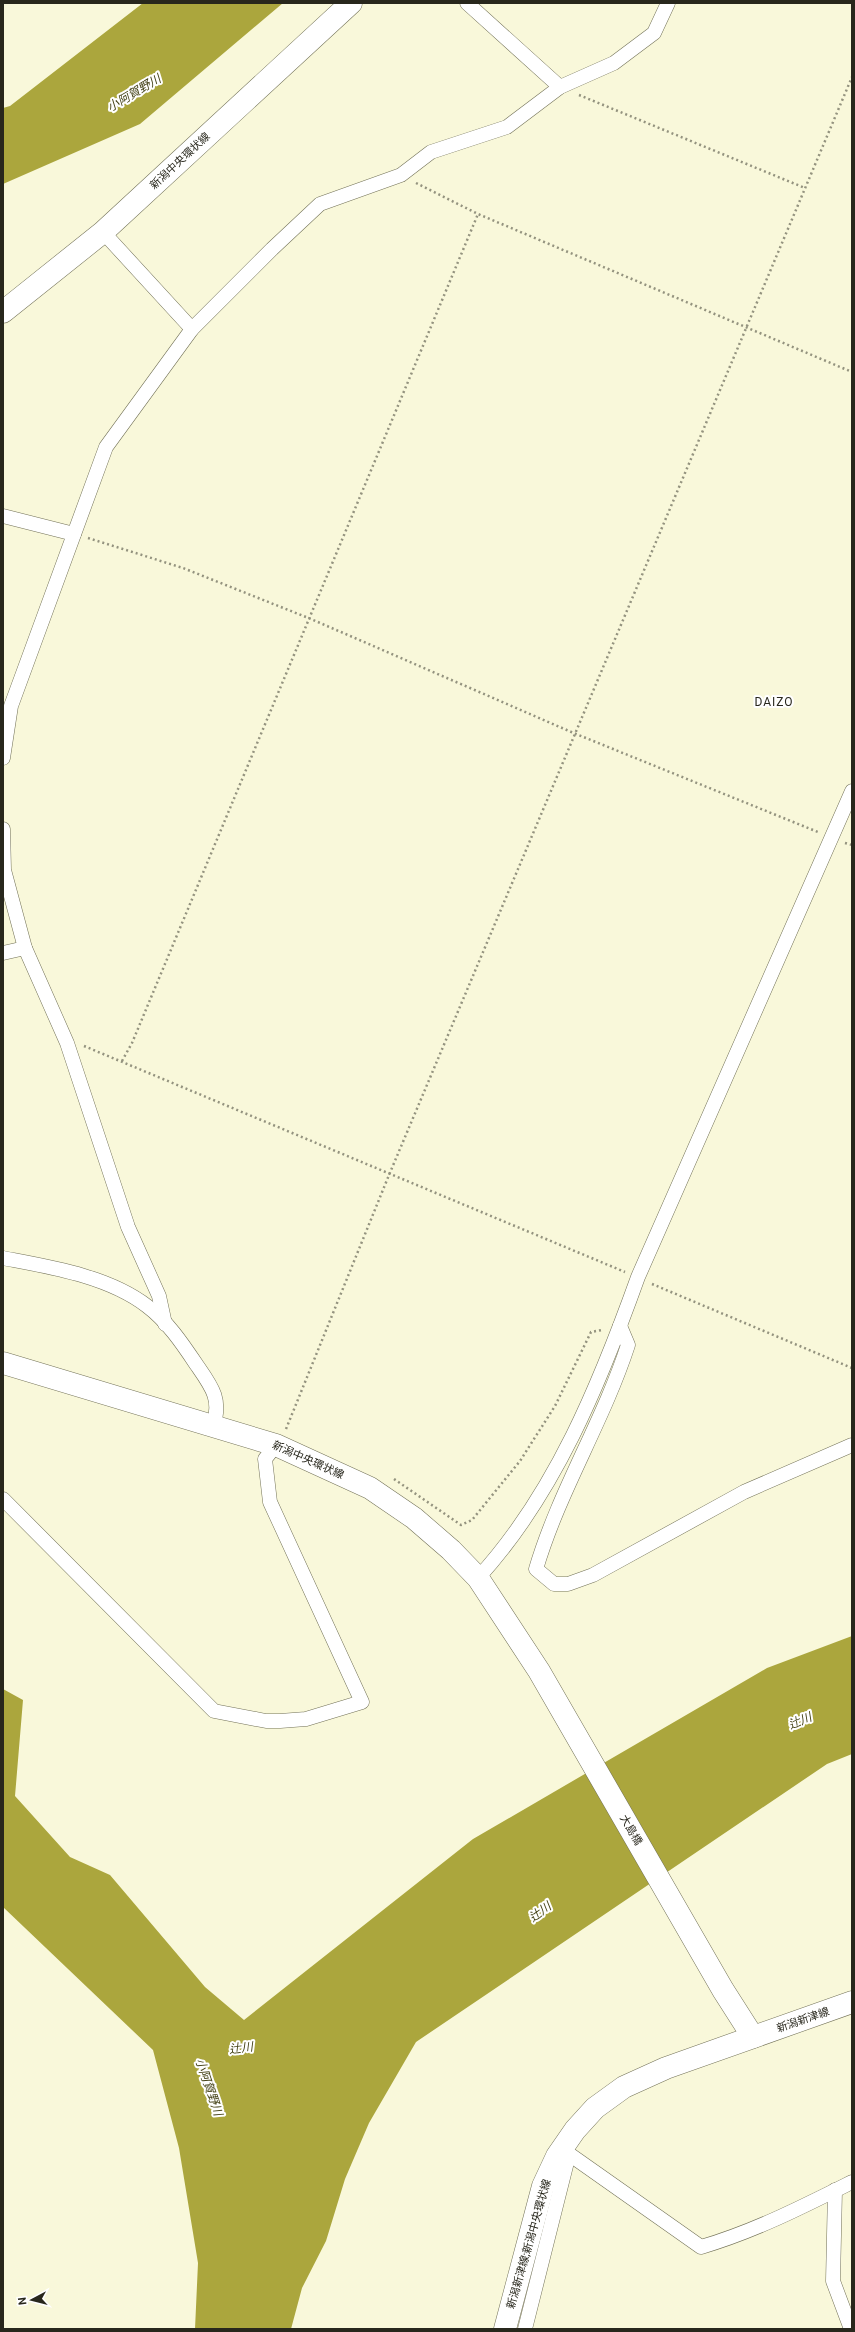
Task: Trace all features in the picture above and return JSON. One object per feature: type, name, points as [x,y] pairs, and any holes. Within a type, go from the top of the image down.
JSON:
[{"type":"main road","name":"新潟中央環状線","points":[[3,312],[103,232],[351,3]]},
{"type":"main road","name":"新潟中央環状線","points":[[3,1363],[213,1427],[284,1435],[370,1488],[414,1518],[451,1550],[478,1578],[539,1671]]},
{"type":"main road","name":"大島橋","points":[[539,1671],[722,1990],[753,2037]]},
{"type":"main road","name":"新潟新津線","points":[[753,2037],[852,2002]]},
{"type":"main road","name":"新潟新津線;新潟中央環状線","points":[[505,2329],[543,2186],[563,2155],[575,2130],[595,2108],[624,2087],[666,2068],[753,2037]]},
{"type":"street","points":[[467,3],[560,87]]},
{"type":"street","points":[[3,758],[7,705],[74,534],[106,447],[192,329],[272,248],[320,204],[400,175],[431,152],[507,127],[560,87],[614,63],[654,33],[668,3]]},
{"type":"street","points":[[103,232],[192,329]]},
{"type":"street","points":[[3,516],[74,534]]},
{"type":"street","points":[[478,1578],[494,1561],[527,1516],[569,1443],[620,1326],[638,1277],[852,791]]},
{"type":"street","points":[[3,829],[4,870],[25,948],[68,1043],[128,1227],[159,1296],[165,1324]]},
{"type":"street","points":[[3,953],[25,948]]},
{"type":"street","points":[[3,1258],[67,1271],[112,1287],[146,1306],[179,1339],[215,1394],[218,1412],[213,1427]]},
{"type":"street","points":[[620,1326],[628,1345],[616,1380],[545,1538],[536,1569],[554,1584],[568,1584],[593,1575],[744,1492],[852,1445]]},
{"type":"street","points":[[3,1499],[214,1711],[266,1721],[306,1719],[362,1702],[270,1502],[265,1459],[284,1435]]},
{"type":"street","points":[[525,2329],[563,2155],[701,2247],[738,2236],[852,2182]]},
{"type":"street","points":[[835,2190],[833,2281],[851,2329]]},
{"type":"path","points":[[284,1435],[389,1175],[852,77]]},
{"type":"path","points":[[560,87],[805,188]]},
{"type":"path","points":[[400,175],[478,214],[852,372]]},
{"type":"path","points":[[122,1061],[132,1044],[311,619],[478,214]]},
{"type":"path","points":[[74,534],[183,568],[311,619],[576,734],[831,838]]},
{"type":"path","points":[[68,1043],[81,1045],[122,1061],[389,1175],[638,1277]]},
{"type":"path","points":[[658,1287],[852,1368]]},
{"type":"path","points":[[392,1478],[461,1525],[472,1520],[520,1460],[555,1406],[590,1332],[620,1326]]},
{"type":"water","name":"小阿賀野川","points":[[143,3],[283,3],[140,124],[3,184],[3,108],[10,106]]},
{"type":"water","points":[[852,1636],[852,1754],[827,1764],[416,2042],[369,2123],[345,2179],[326,2241],[302,2288],[291,2329],[195,2329],[198,2263],[179,2148],[153,2050],[3,1907],[3,1689],[23,1700],[15,1796],[70,1857],[110,1875],[205,1987],[244,2020],[473,1839],[767,1668]]},
{"type":"district","name":"DAIZO","points":[[774,702]]},
{"type":"water label","name":"辻川","points":[[800,1721]]},
{"type":"water label","name":"辻川","points":[[540,1912]]},
{"type":"water label","name":"辻川","points":[[241,2048]]}]
